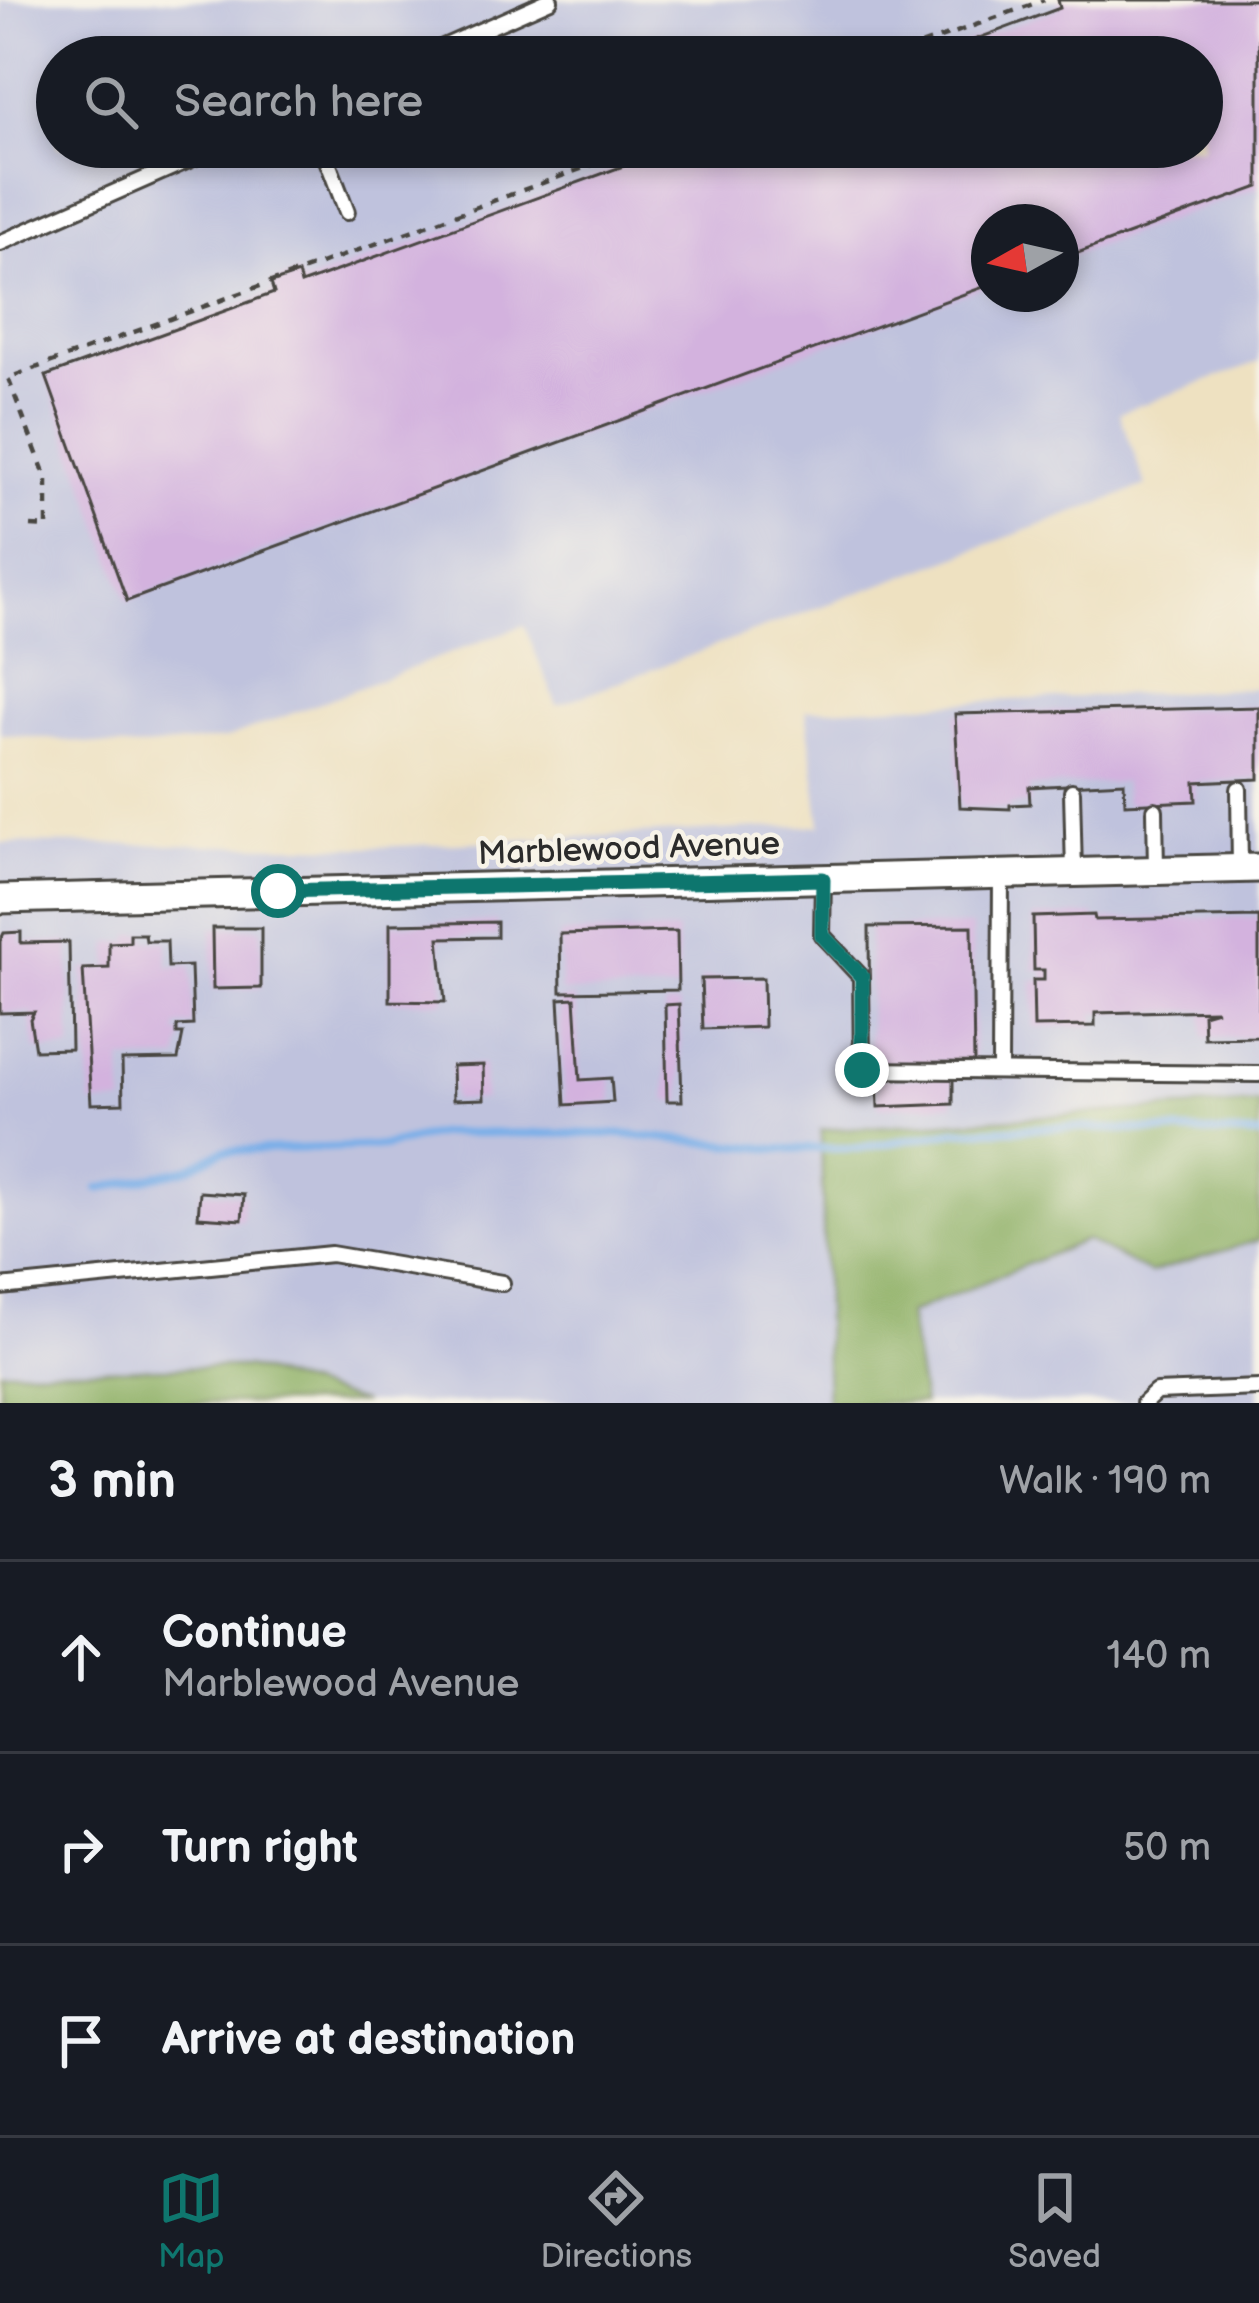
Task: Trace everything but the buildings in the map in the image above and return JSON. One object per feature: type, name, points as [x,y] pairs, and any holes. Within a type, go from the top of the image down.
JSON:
[{"type":"street","name":"Marblewood Avenue","points":[[0,898],[1249,868]]},
{"type":"lane","points":[[469,36],[550,0]]},
{"type":"lane","points":[[0,243],[170,168]]},
{"type":"lane","points":[[330,168],[347,212]]},
{"type":"lane","points":[[1238,789],[1249,868]]},
{"type":"lane","points":[[1072,791],[1074,872]]},
{"type":"lane","points":[[1155,809],[1156,871]]},
{"type":"lane","points":[[1000,1069],[1001,874]]},
{"type":"lane","points":[[823,879],[822,935],[862,977],[862,1070],[1259,1074]]},
{"type":"lane","points":[[0,1287],[331,1254],[502,1283]]},
{"type":"lane","points":[[1144,1403],[1156,1392],[1259,1388]]},
{"type":"path","points":[[945,36],[1044,0]]},
{"type":"path","points":[[31,526],[47,527],[47,480],[8,378],[583,168]]},
{"type":"shaded area","points":[[0,0],[1259,0],[1259,362],[1119,413],[1146,486],[557,705],[524,625],[225,739],[135,748],[0,734]]},
{"type":"shaded area","points":[[1259,688],[1259,1103],[821,1130],[827,1403],[364,1403],[246,1367],[0,1370],[0,843],[376,847],[821,825],[806,710]]},
{"type":"shaded area","points":[[1085,1240],[1150,1273],[1259,1240],[1259,1403],[923,1403],[907,1314]]},
{"type":"green space","points":[[1259,1103],[1259,1240],[1150,1273],[1085,1240],[908,1314],[923,1403],[827,1403],[821,1130]]},
{"type":"green space","points":[[246,1367],[364,1403],[0,1403],[0,1370]]},
{"type":"waterway","points":[[99,1189],[187,1169],[223,1151],[385,1146],[441,1133],[620,1134],[776,1149],[860,1148],[956,1131],[1064,1127],[1259,1135]]},
{"type":"route","points":[[278,891],[823,879],[822,935],[862,977],[862,1070]]}]
